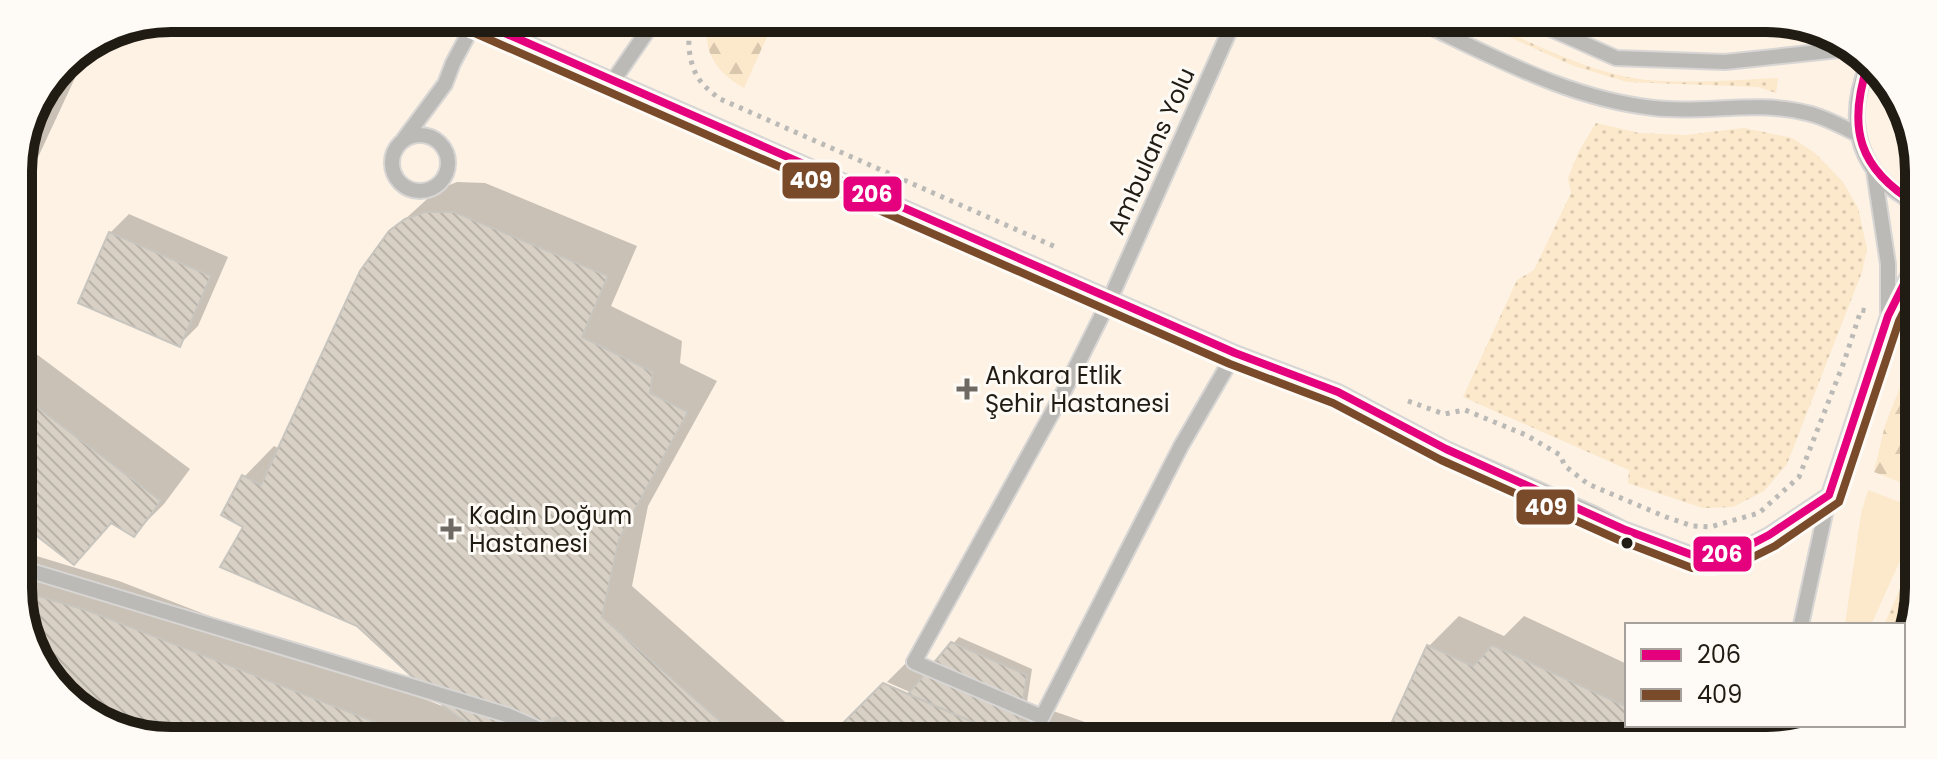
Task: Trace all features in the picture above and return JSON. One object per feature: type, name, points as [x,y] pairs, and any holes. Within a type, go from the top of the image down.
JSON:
[{"type":"lane","points":[[403,140],[422,135],[440,143],[449,160],[448,170],[438,186],[420,192],[411,190],[397,179],[392,162],[397,146],[445,84],[470,32]]},
{"type":"lane","points":[[503,32],[1235,353],[1338,392],[1446,449],[1623,529],[1695,556],[1713,557],[1746,547],[1829,495]]},
{"type":"lane","points":[[613,81],[647,32]]},
{"type":"lane","name":"Ambulans Yolu","points":[[1229,32],[1111,297],[1062,395],[914,662],[1042,717],[1181,446],[1235,353]]},
{"type":"lane","points":[[1441,32],[1585,95],[1655,108],[1805,112],[1857,134]]},
{"type":"lane","points":[[1558,32],[1616,58],[1725,62],[1835,50]]},
{"type":"lane","points":[[1865,74],[1857,98],[1857,134],[1874,171],[1888,264],[1888,316]]},
{"type":"lane","points":[[1874,171],[1887,186],[1905,197]]},
{"type":"lane","points":[[1801,623],[1829,495],[1888,316],[1905,282]]},
{"type":"lane","points":[[32,571],[507,715],[534,727]]},
{"type":"path","points":[[689,32],[698,79],[718,98],[1067,253]]},
{"type":"path","points":[[1406,400],[1444,414],[1465,410],[1526,435],[1560,455],[1565,466],[1588,484],[1666,517],[1693,526],[1710,527],[1759,513],[1799,477],[1861,310],[1888,316]]},
{"type":"shaded area","name":"Ankara Etlik Şehir Hastanesi","points":[[171,32],[1766,32],[1811,39],[1843,55],[1876,86],[1894,118],[1904,153],[1905,588],[1900,623],[1625,623],[1625,727],[171,727],[126,720],[79,693],[55,665],[39,633],[32,588],[32,162],[43,118],[55,94],[94,55],[144,35]]},
{"type":"green space","points":[[707,32],[769,32],[744,88],[719,68],[707,42]]},
{"type":"green space","points":[[1498,32],[1507,32],[1606,72],[1640,79],[1679,82],[1778,78],[1776,93],[1758,87],[1627,82],[1574,66]]},
{"type":"green space","points":[[1890,110],[1902,145],[1898,138]]},
{"type":"green space","points":[[1596,123],[1639,133],[1686,135],[1744,128],[1792,138],[1815,153],[1843,182],[1858,208],[1867,249],[1862,272],[1787,464],[1764,491],[1733,507],[1703,508],[1628,483],[1629,470],[1463,397],[1517,280],[1534,270],[1571,193],[1568,178],[1579,151]]},
{"type":"green space","points":[[1905,375],[1905,484],[1874,472],[1885,425]]},
{"type":"green space","points":[[1868,490],[1905,504],[1905,550],[1872,623],[1845,623],[1861,514]]},
{"type":"green space","points":[[1905,578],[1900,623],[1885,623]]},
{"type":"building","points":[[425,212],[454,212],[608,276],[582,337],[653,372],[650,393],[688,412],[619,539],[602,617],[727,727],[569,727],[557,717],[532,727],[484,727],[466,722],[446,708],[357,626],[220,567],[243,527],[221,515],[242,475],[261,485],[360,271],[389,231],[405,219]]},
{"type":"building","points":[[109,232],[211,276],[180,347],[78,303]]},
{"type":"building","points":[[32,403],[161,501],[134,537],[111,523],[74,565],[32,532]]},
{"type":"building","points":[[33,594],[89,611],[388,727],[171,727],[126,720],[94,704],[66,680],[39,633]]},
{"type":"building","points":[[951,642],[1027,675],[1019,727],[984,727],[908,694]]},
{"type":"building","points":[[1427,645],[1473,666],[1492,645],[1625,706],[1625,727],[1389,727]]},
{"type":"building","points":[[883,683],[984,727],[839,727]]},
{"type":"transit line","name":"409","points":[[472,32],[1230,364],[1333,403],[1441,460],[1619,540],[1692,568],[1714,569],[1751,558],[1775,546],[1839,502],[1905,309]]},
{"type":"transit line","name":"206","points":[[502,32],[1235,353],[1338,392],[1446,449],[1623,529],[1695,556],[1713,557],[1746,547],[1829,495],[1888,316],[1905,282]]},
{"type":"transit line","name":"206","points":[[1865,74],[1858,108],[1862,145],[1882,176],[1905,196]]},
{"type":"place","name":"Ankara Etlik Şehir Hastanesi","points":[[967,389]]},
{"type":"place","name":"Kadın Doğum Hastanesi","points":[[451,529]]}]
